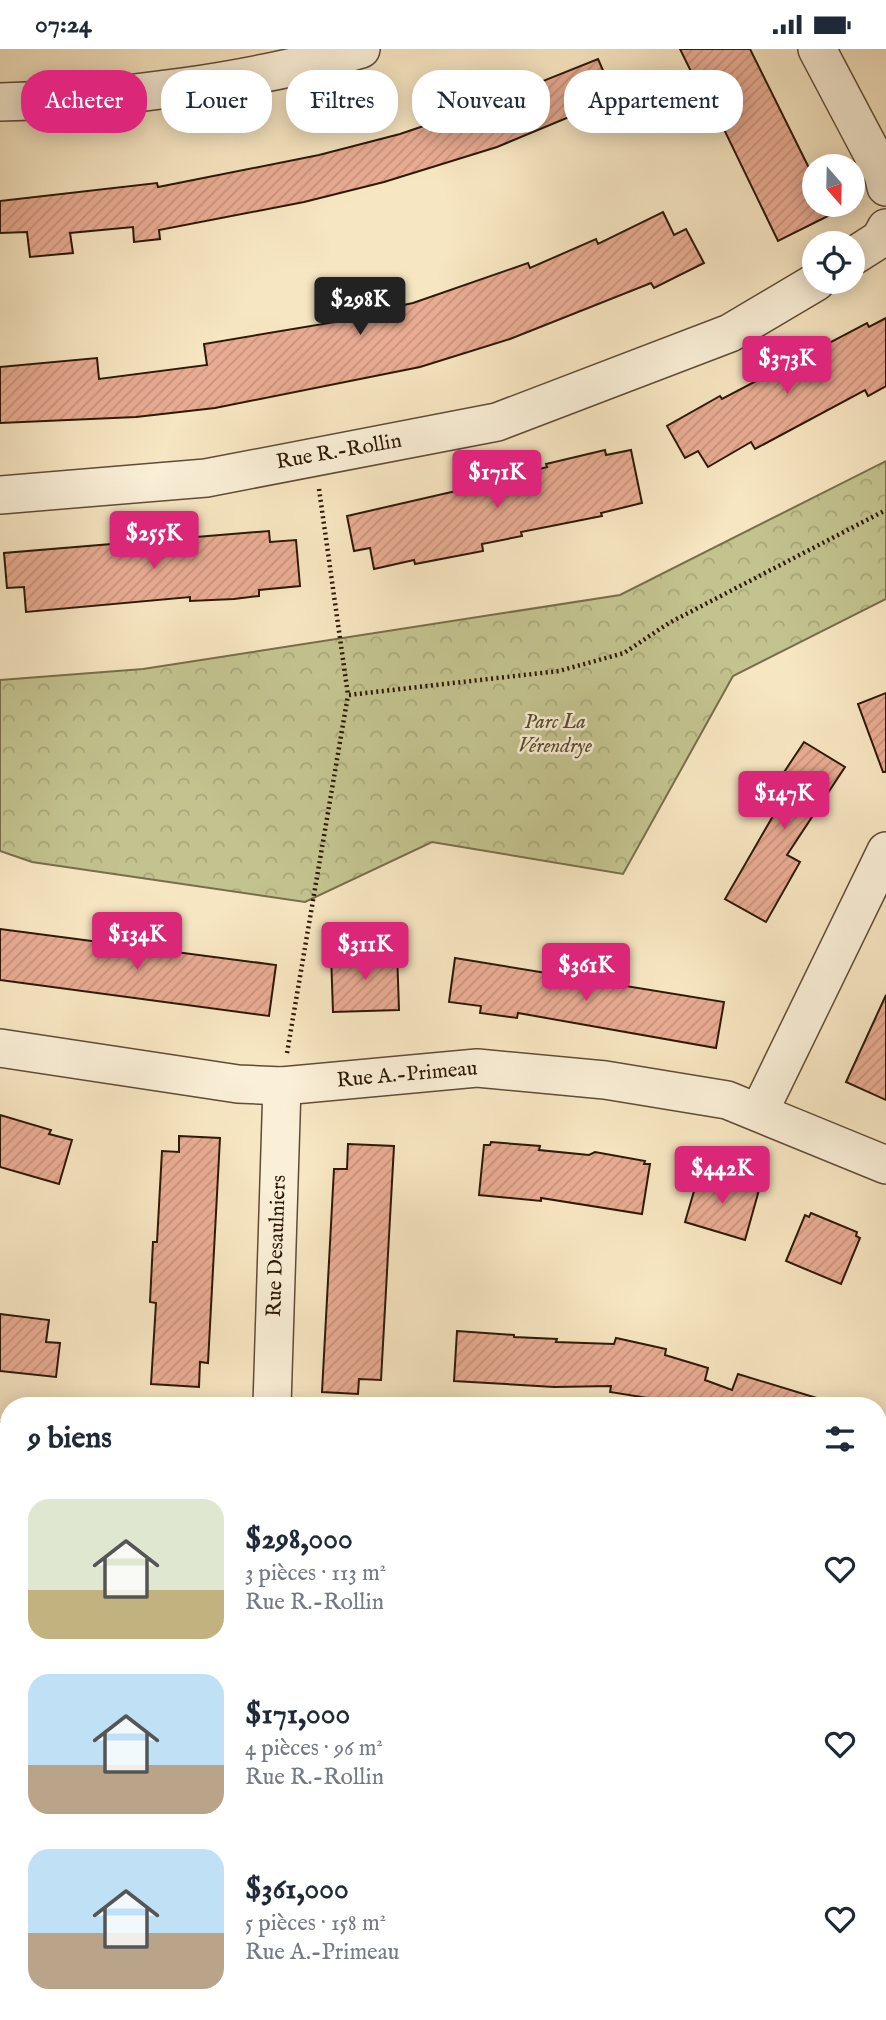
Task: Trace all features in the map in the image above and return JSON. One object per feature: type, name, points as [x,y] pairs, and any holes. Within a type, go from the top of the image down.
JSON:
[{"type":"street","points":[[0,102],[69,100],[205,82],[328,59],[361,49]]},
{"type":"street","points":[[817,49],[883,174],[886,187]]},
{"type":"street","points":[[865,249],[880,239],[886,228]]},
{"type":"street","name":"Rue R.-Rollin","points":[[0,495],[206,478],[497,422],[730,333],[802,290]]},
{"type":"street","points":[[759,1112],[886,851]]},
{"type":"street","name":"Rue A.-Primeau","points":[[0,1048],[238,1084],[282,1086],[477,1068],[605,1080],[727,1100],[886,1165]]},
{"type":"street","name":"Rue Desaulniers","points":[[272,1397],[282,1086]]},
{"type":"path","points":[[282,1086],[348,695],[314,456]]},
{"type":"path","points":[[348,695],[559,671],[624,653],[668,623],[886,510]]},
{"type":"green space","name":"Parc La Vérendrye","points":[[886,461],[886,599],[733,676],[623,874],[432,842],[305,902],[32,862],[0,851],[0,680],[143,669],[620,595]]},
{"type":"building","points":[[680,49],[750,49],[802,154],[802,217],[826,217],[778,241],[726,133],[743,133],[743,70],[690,70]]},
{"type":"building","points":[[598,59],[603,70],[570,70]]},
{"type":"building","points":[[564,73],[564,119],[550,125],[550,78]]},
{"type":"building","points":[[412,130],[412,133],[531,133],[497,147],[384,182],[304,202],[159,230],[160,239],[134,242],[133,227],[70,233],[73,253],[30,257],[27,232],[0,233],[0,201],[157,183],[158,187],[319,155]]},
{"type":"building","points":[[663,212],[674,235],[686,229],[704,263],[654,288],[651,283],[510,339],[420,367],[215,408],[136,417],[0,423],[0,367],[97,358],[99,379],[207,365],[204,344],[347,320],[346,317],[413,303],[528,263],[530,268],[596,239],[598,244]]},
{"type":"building","points":[[886,318],[886,386],[868,396],[865,390],[755,449],[751,442],[708,467],[698,451],[685,458],[667,426],[720,396],[722,399],[867,323],[869,327]]},
{"type":"building","points":[[605,450],[606,455],[631,450],[642,503],[601,513],[602,516],[521,532],[522,536],[482,544],[483,551],[415,564],[414,560],[374,569],[370,548],[354,551],[347,516],[469,488],[547,467],[546,464]]},
{"type":"building","points":[[269,531],[270,542],[296,540],[300,586],[259,590],[259,596],[234,599],[190,601],[190,597],[26,612],[24,587],[7,588],[4,553]]},
{"type":"building","points":[[886,693],[886,772],[883,772],[858,704]]},
{"type":"building","points":[[804,742],[845,767],[787,855],[800,862],[766,922],[725,899],[777,809],[765,801]]},
{"type":"building","points":[[0,929],[276,965],[269,1016],[0,980]]},
{"type":"building","points":[[397,951],[399,1010],[333,1012],[331,954]]},
{"type":"building","points":[[455,958],[724,1002],[716,1048],[518,1013],[517,1018],[480,1013],[481,1006],[449,1002]]},
{"type":"building","points":[[886,995],[886,1100],[846,1082]]},
{"type":"building","points":[[0,1115],[51,1130],[49,1134],[72,1140],[59,1184],[0,1167]]},
{"type":"building","points":[[179,1136],[220,1138],[208,1363],[200,1362],[199,1387],[151,1384],[156,1303],[150,1302],[153,1242],[157,1242],[162,1151],[179,1152]]},
{"type":"building","points":[[491,1142],[540,1146],[539,1150],[589,1155],[595,1152],[645,1161],[644,1164],[650,1164],[642,1214],[541,1198],[541,1201],[479,1195],[484,1145],[490,1145]]},
{"type":"building","points":[[348,1144],[394,1146],[381,1380],[359,1379],[358,1394],[322,1392],[334,1169],[347,1169]]},
{"type":"building","points":[[705,1173],[759,1190],[745,1240],[685,1222],[699,1174],[705,1176]]},
{"type":"building","points":[[811,1213],[857,1232],[856,1236],[860,1238],[841,1284],[786,1261],[805,1215],[809,1217]]},
{"type":"building","points":[[0,1314],[49,1320],[46,1342],[60,1343],[56,1377],[0,1371]]},
{"type":"building","points":[[457,1331],[557,1339],[556,1342],[614,1344],[616,1338],[666,1349],[665,1355],[708,1368],[705,1380],[732,1390],[738,1374],[813,1397],[641,1397],[610,1392],[611,1386],[554,1387],[454,1381]]}]
